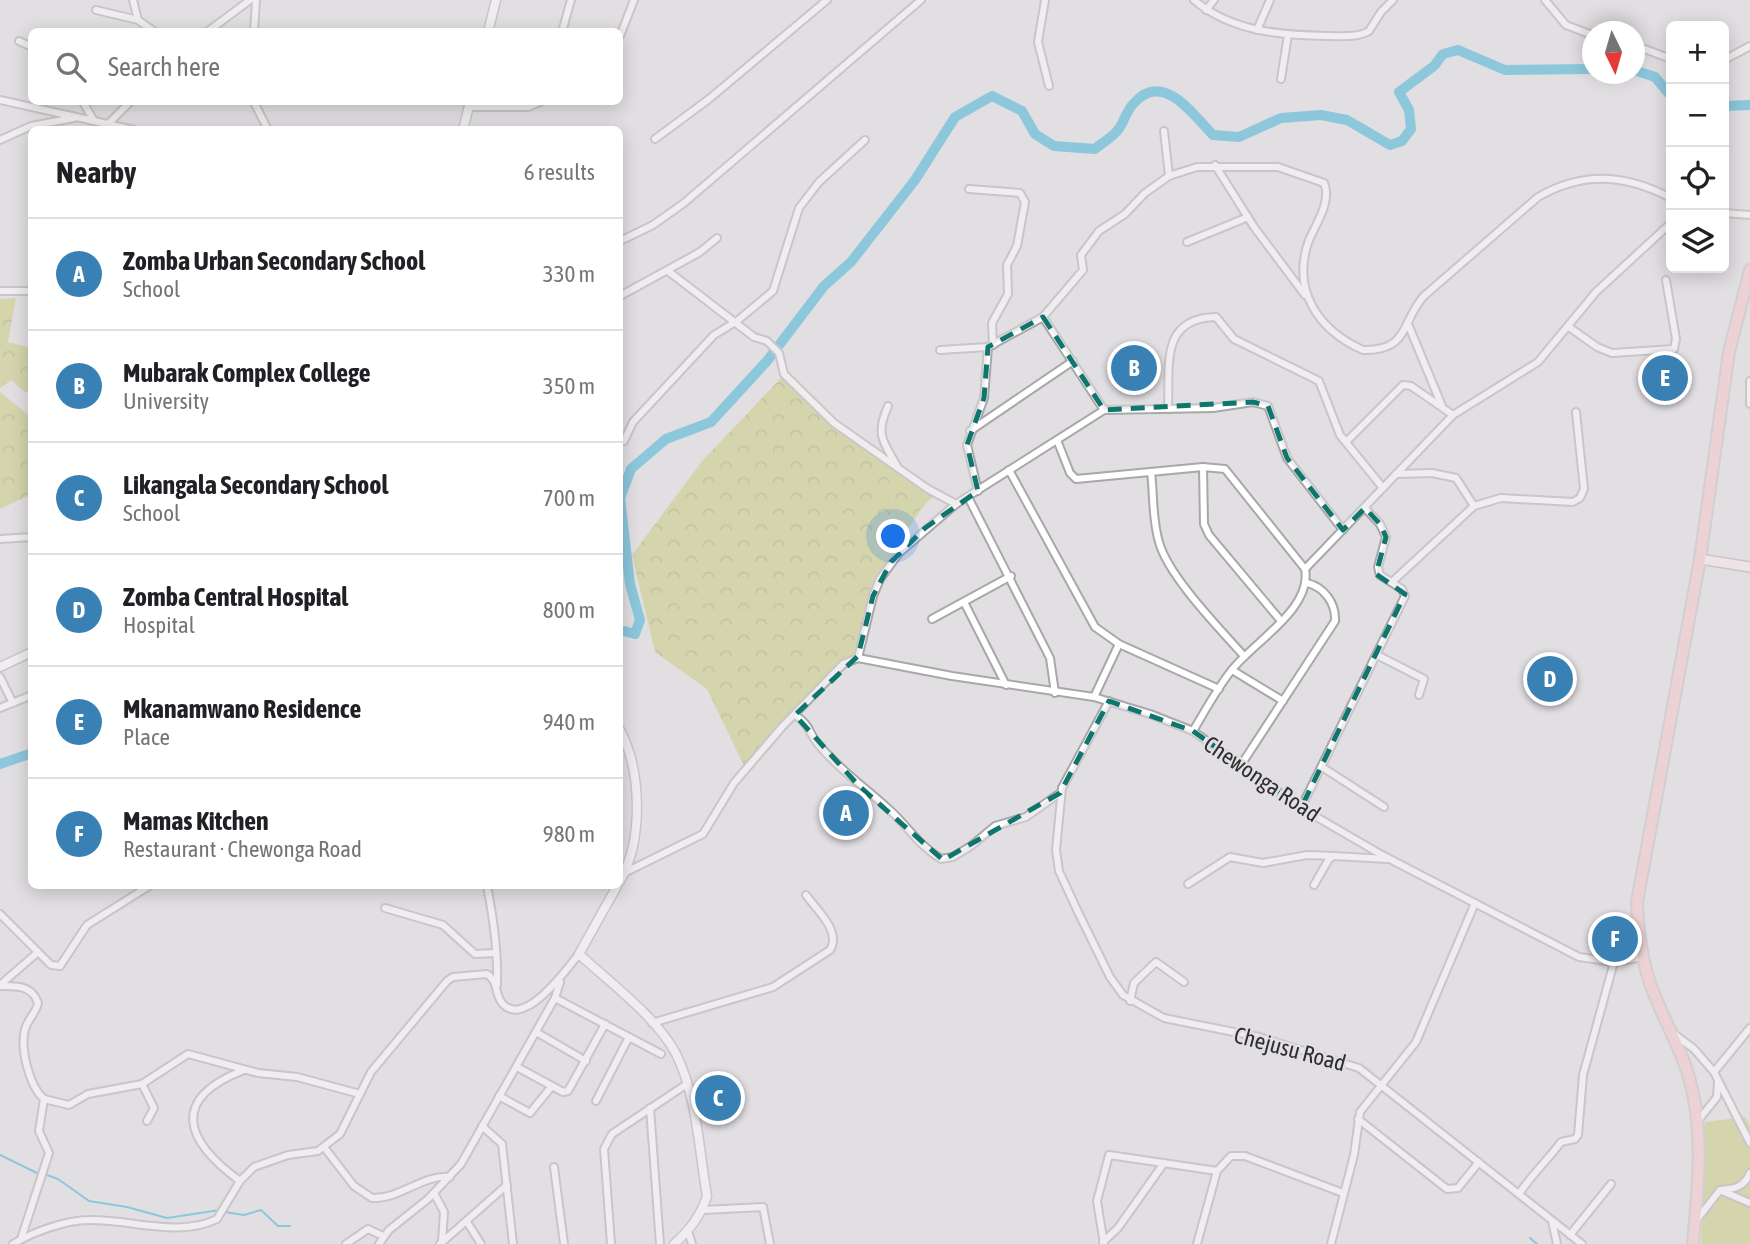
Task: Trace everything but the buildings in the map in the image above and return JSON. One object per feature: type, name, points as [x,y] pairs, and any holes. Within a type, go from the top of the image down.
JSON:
[{"type":"highway","points":[[1693,1244],[1699,1159],[1697,1122],[1689,1075],[1653,992],[1643,957],[1638,923],[1639,883],[1700,559],[1730,352],[1750,270]]},
{"type":"main road","points":[[1700,559],[1750,567]]},
{"type":"street","points":[[133,0],[138,20]]},
{"type":"street","points":[[212,28],[250,0]]},
{"type":"street","points":[[254,28],[257,0]]},
{"type":"street","points":[[489,28],[496,0]]},
{"type":"street","points":[[563,28],[570,0]]},
{"type":"street","points":[[623,28],[634,0]]},
{"type":"street","points":[[655,139],[709,99],[827,0]]},
{"type":"street","points":[[623,240],[653,225],[684,203],[921,0]]},
{"type":"street","points":[[1045,0],[1038,43],[1049,86]]},
{"type":"street","points":[[1194,0],[1206,10],[1235,24],[1288,35],[1365,34],[1393,0]]},
{"type":"street","points":[[1206,10],[1214,0]]},
{"type":"street","points":[[1257,30],[1270,0]]},
{"type":"street","points":[[1545,0],[1566,25],[1582,31]]},
{"type":"street","points":[[96,9],[138,20],[149,28]]},
{"type":"street","points":[[1281,79],[1288,35]]},
{"type":"street","points":[[19,41],[28,45]]},
{"type":"street","points":[[1729,57],[1750,46]]},
{"type":"street","points":[[1645,48],[1666,57]]},
{"type":"street","points":[[0,100],[106,126]]},
{"type":"street","points":[[85,105],[94,121]]},
{"type":"street","points":[[109,126],[127,105]]},
{"type":"street","points":[[256,105],[266,126]]},
{"type":"street","points":[[464,126],[469,105]]},
{"type":"street","points":[[489,105],[533,105]]},
{"type":"street","points":[[31,126],[74,118]]},
{"type":"street","points":[[0,140],[28,127]]},
{"type":"street","points":[[1164,131],[1169,176]]},
{"type":"street","points":[[624,441],[633,422],[714,335],[737,321],[774,291],[794,219],[806,198],[865,139]]},
{"type":"street","points":[[1215,165],[1248,217],[1331,331],[1363,350],[1390,346],[1401,339],[1410,313],[1424,296],[1538,197],[1552,189],[1576,180],[1605,178],[1666,196]]},
{"type":"street","points":[[940,350],[990,346],[1043,317],[1083,270],[1081,255],[1094,236],[1169,176],[1215,165],[1278,167],[1324,183],[1326,198],[1306,253],[1305,295]]},
{"type":"street","points":[[969,189],[1020,193],[1025,201],[1021,230],[1007,265],[1008,294],[992,323],[990,346],[984,357],[984,398],[970,431],[967,455],[978,491]]},
{"type":"street","points":[[1729,214],[1750,215]]},
{"type":"street","points":[[1187,242],[1248,217]]},
{"type":"street","points":[[1305,569],[1453,415],[1538,362],[1620,267],[1666,226]]},
{"type":"street","points":[[623,294],[700,252],[717,238]]},
{"type":"street","points":[[668,271],[718,311],[737,321],[754,337],[767,341],[779,353],[784,374],[824,414],[897,468],[956,504]]},
{"type":"street","points":[[1569,327],[1597,347],[1612,353],[1674,349],[1676,339],[1665,279]]},
{"type":"street","points":[[0,290],[28,291]]},
{"type":"street","points":[[1043,317],[1104,410]]},
{"type":"street","points":[[1168,409],[1171,339],[1180,327],[1216,317],[1234,339],[1319,381],[1333,423],[1382,488]]},
{"type":"street","points":[[1408,324],[1442,406]]},
{"type":"street","points":[[970,431],[1073,361]]},
{"type":"street","points":[[1750,381],[1750,404]]},
{"type":"street","points":[[1346,442],[1403,385],[1453,415]]},
{"type":"street","points":[[623,878],[703,834],[734,783],[848,661],[858,658],[873,596],[886,570],[918,534],[956,504],[1104,410],[1213,408],[1253,402],[1268,406],[1287,458],[1343,530]]},
{"type":"street","points":[[888,406],[882,421],[881,438],[897,468]]},
{"type":"street","points":[[1392,582],[1474,506],[1501,498],[1567,503],[1580,498],[1584,489],[1576,412]]},
{"type":"street","points":[[1057,440],[1070,473],[1076,479],[1203,467],[1217,467],[1231,474],[1305,569],[1307,583],[1300,599],[1232,670],[1193,731]]},
{"type":"street","points":[[1203,467],[1206,530],[1281,621]]},
{"type":"street","points":[[1009,470],[1087,617],[1105,637],[1219,689]]},
{"type":"street","points":[[1151,472],[1151,513],[1162,551],[1194,597],[1244,656]]},
{"type":"street","points":[[1396,474],[1443,474],[1456,478],[1474,506]]},
{"type":"street","points":[[968,497],[1011,576],[1050,658],[1055,693]]},
{"type":"street","points":[[1301,808],[1405,596],[1404,590],[1380,575],[1378,567],[1385,542],[1384,531],[1365,508]]},
{"type":"street","points":[[0,539],[28,537]]},
{"type":"street","points":[[932,619],[1011,576]]},
{"type":"street","points":[[1241,765],[1335,621],[1334,609],[1325,594],[1307,583]]},
{"type":"street","points":[[964,602],[1006,685]]},
{"type":"street","points":[[1094,697],[1119,644]]},
{"type":"street","points":[[0,667],[28,654]]},
{"type":"street","points":[[1377,655],[1421,677],[1424,681],[1419,695]]},
{"type":"street","name":"Chewonga Road","points":[[858,658],[1006,685],[1094,697],[1193,731],[1301,808],[1362,844],[1579,957],[1615,962],[1643,957]]},
{"type":"street","points":[[1232,670],[1283,701]]},
{"type":"street","points":[[0,677],[13,703]]},
{"type":"street","points":[[0,708],[28,697]]},
{"type":"street","points":[[795,715],[808,725],[816,742],[859,786],[893,814],[920,844],[941,859],[953,857],[999,825],[1026,817],[1060,793],[1110,701]]},
{"type":"street","points":[[623,740],[631,767],[636,820],[623,869]]},
{"type":"street","points":[[1322,767],[1384,807]]},
{"type":"street","name":"Chejusu Road","points":[[1060,793],[1058,864],[1078,912],[1115,984],[1130,1001],[1180,1023],[1259,1037],[1353,1066],[1380,1083],[1582,1244]]},
{"type":"street","points":[[1352,857],[1362,844]]},
{"type":"street","points":[[1188,884],[1230,857],[1263,863],[1307,855],[1377,861],[1389,859]]},
{"type":"street","points":[[1314,885],[1329,859],[1334,856]]},
{"type":"street","points":[[0,914],[37,953],[51,965],[60,966],[88,925],[144,889]]},
{"type":"street","points":[[487,889],[493,905],[491,921],[497,985],[503,1003],[510,1008],[520,1009],[531,1005],[564,974],[579,954],[615,889]]},
{"type":"street","points":[[652,1023],[773,987],[830,950],[834,944],[833,932],[806,895]]},
{"type":"street","points":[[1340,1244],[1331,1243],[1354,1155],[1358,1119],[1380,1083],[1420,1035],[1475,903]]},
{"type":"street","points":[[385,908],[443,925],[475,954],[495,953]]},
{"type":"street","points":[[0,985],[37,953]]},
{"type":"street","points":[[579,954],[652,1023],[676,1054],[687,1084],[707,1196],[703,1210],[688,1231],[674,1244]]},
{"type":"street","points":[[1130,1001],[1131,988],[1156,962],[1184,982]]},
{"type":"street","points":[[1519,1194],[1535,1169],[1549,1158],[1561,1142],[1575,1139],[1578,1135],[1585,1068],[1615,962]]},
{"type":"street","points":[[13,1244],[83,1220],[162,1227],[197,1225],[221,1216],[240,1181],[254,1167],[312,1153],[324,1147],[344,1130],[371,1072],[447,981],[453,977],[481,973],[491,976],[497,985]]},
{"type":"street","points":[[379,1244],[383,1236],[450,1177],[517,1067],[555,998],[564,974]]},
{"type":"street","points":[[0,985],[25,987],[37,1000],[37,1008],[25,1030],[25,1039],[30,1082],[44,1099],[69,1105],[88,1094],[142,1084],[188,1054],[246,1069],[297,1077],[360,1094]]},
{"type":"street","points":[[555,998],[661,1054]]},
{"type":"street","points":[[517,1067],[552,1086],[568,1091],[605,1024]]},
{"type":"street","points":[[1714,1072],[1750,1028]]},
{"type":"street","points":[[536,1032],[586,1061]]},
{"type":"street","points":[[1672,1032],[1694,1049],[1714,1072],[1750,1143]]},
{"type":"street","points":[[596,1101],[629,1037]]},
{"type":"street","points":[[240,1181],[222,1168],[198,1141],[192,1118],[203,1094],[219,1080],[246,1069]]},
{"type":"street","points":[[1697,1122],[1717,1097],[1718,1080]]},
{"type":"street","points":[[142,1084],[154,1108],[147,1121]]},
{"type":"street","points":[[611,1244],[604,1149],[611,1134],[687,1084]]},
{"type":"street","points":[[499,1097],[530,1114],[552,1086]]},
{"type":"street","points":[[22,1239],[49,1153],[39,1131],[44,1099]]},
{"type":"street","points":[[650,1108],[660,1244]]},
{"type":"street","points":[[1358,1119],[1447,1189],[1458,1188],[1479,1162]]},
{"type":"street","points":[[482,1126],[502,1144],[513,1244]]},
{"type":"street","points":[[324,1147],[354,1186],[372,1198],[402,1193],[436,1175],[450,1177]]},
{"type":"street","points":[[1103,1243],[1097,1201],[1107,1157],[1112,1154],[1217,1171]]},
{"type":"street","points":[[1197,1244],[1217,1171],[1231,1156],[1245,1156],[1343,1193]]},
{"type":"street","points":[[1103,1243],[1125,1219],[1164,1163]]},
{"type":"street","points":[[554,1167],[564,1244]]},
{"type":"street","points":[[1695,1225],[1702,1210],[1720,1190],[1736,1188],[1746,1181],[1750,1173]]},
{"type":"street","points":[[1570,1235],[1611,1184]]},
{"type":"street","points":[[441,1243],[507,1185]]},
{"type":"street","points":[[1720,1190],[1750,1203]]},
{"type":"street","points":[[434,1193],[444,1212],[441,1243]]},
{"type":"street","points":[[703,1210],[763,1207],[769,1244]]},
{"type":"street","points":[[1552,1221],[1557,1244]]},
{"type":"street","points":[[467,1222],[481,1244]]},
{"type":"street","points":[[346,1244],[365,1229],[373,1229],[383,1236]]},
{"type":"street","points":[[688,1231],[692,1244]]},
{"type":"highlighted area","points":[[1043,317],[1104,410],[1253,402],[1268,406],[1287,458],[1343,530],[1365,508],[1380,524],[1386,537],[1376,574],[1405,594],[1301,808],[1193,731],[1109,701],[1060,793],[943,860],[859,786],[795,715],[858,656],[873,596],[891,562],[925,528],[978,491],[967,445],[984,398],[988,347]]},
{"type":"green space","points":[[16,298],[8,342],[28,347],[28,392],[11,380],[0,388],[0,299]]},
{"type":"green space","points":[[785,374],[835,430],[937,492],[922,508],[871,586],[856,653],[745,768],[707,689],[655,652],[632,555],[703,460]]},
{"type":"green space","points":[[0,392],[28,415],[28,496],[0,509]]},
{"type":"green space","points":[[1745,1117],[1750,1126],[1750,1244],[1701,1244],[1705,1122]]},
{"type":"waterway","points":[[623,490],[631,469],[666,439],[711,422],[767,361],[824,286],[851,262],[915,180],[955,117],[992,96],[1022,111],[1035,134],[1054,146],[1095,149],[1117,131],[1134,103],[1145,94],[1156,91],[1176,99],[1213,135],[1239,137],[1281,118],[1321,115],[1347,120],[1390,145],[1402,141],[1411,129],[1409,110],[1399,92],[1434,66],[1443,54],[1458,50],[1505,70],[1582,69]]},
{"type":"waterway","points":[[1645,74],[1655,77],[1666,90]]},
{"type":"waterway","points":[[1729,106],[1750,105]]},
{"type":"waterway","points":[[623,524],[630,584],[640,620],[635,634],[623,631]]},
{"type":"waterway","points":[[0,764],[28,754]]},
{"type":"waterway","points":[[0,1155],[39,1174]]},
{"type":"waterway","points":[[44,1174],[58,1179],[89,1201],[127,1207],[167,1218],[220,1210]]},
{"type":"waterway","points":[[225,1212],[244,1215],[261,1210],[278,1226],[290,1226]]},
{"type":"waterway","points":[[1530,1238],[1537,1244]]},
{"type":"place","name":"Mubarak Complex College","points":[[1134,368]]},
{"type":"place","name":"Mkanamwano Residence","points":[[1665,378]]},
{"type":"place","name":"Zomba Central Hospital","points":[[1550,679]]},
{"type":"place","name":"Zomba Urban Secondary School","points":[[846,813]]},
{"type":"place","name":"Mamas Kitchen","points":[[1615,939]]},
{"type":"place","name":"Likangala Secondary School","points":[[718,1098]]}]
